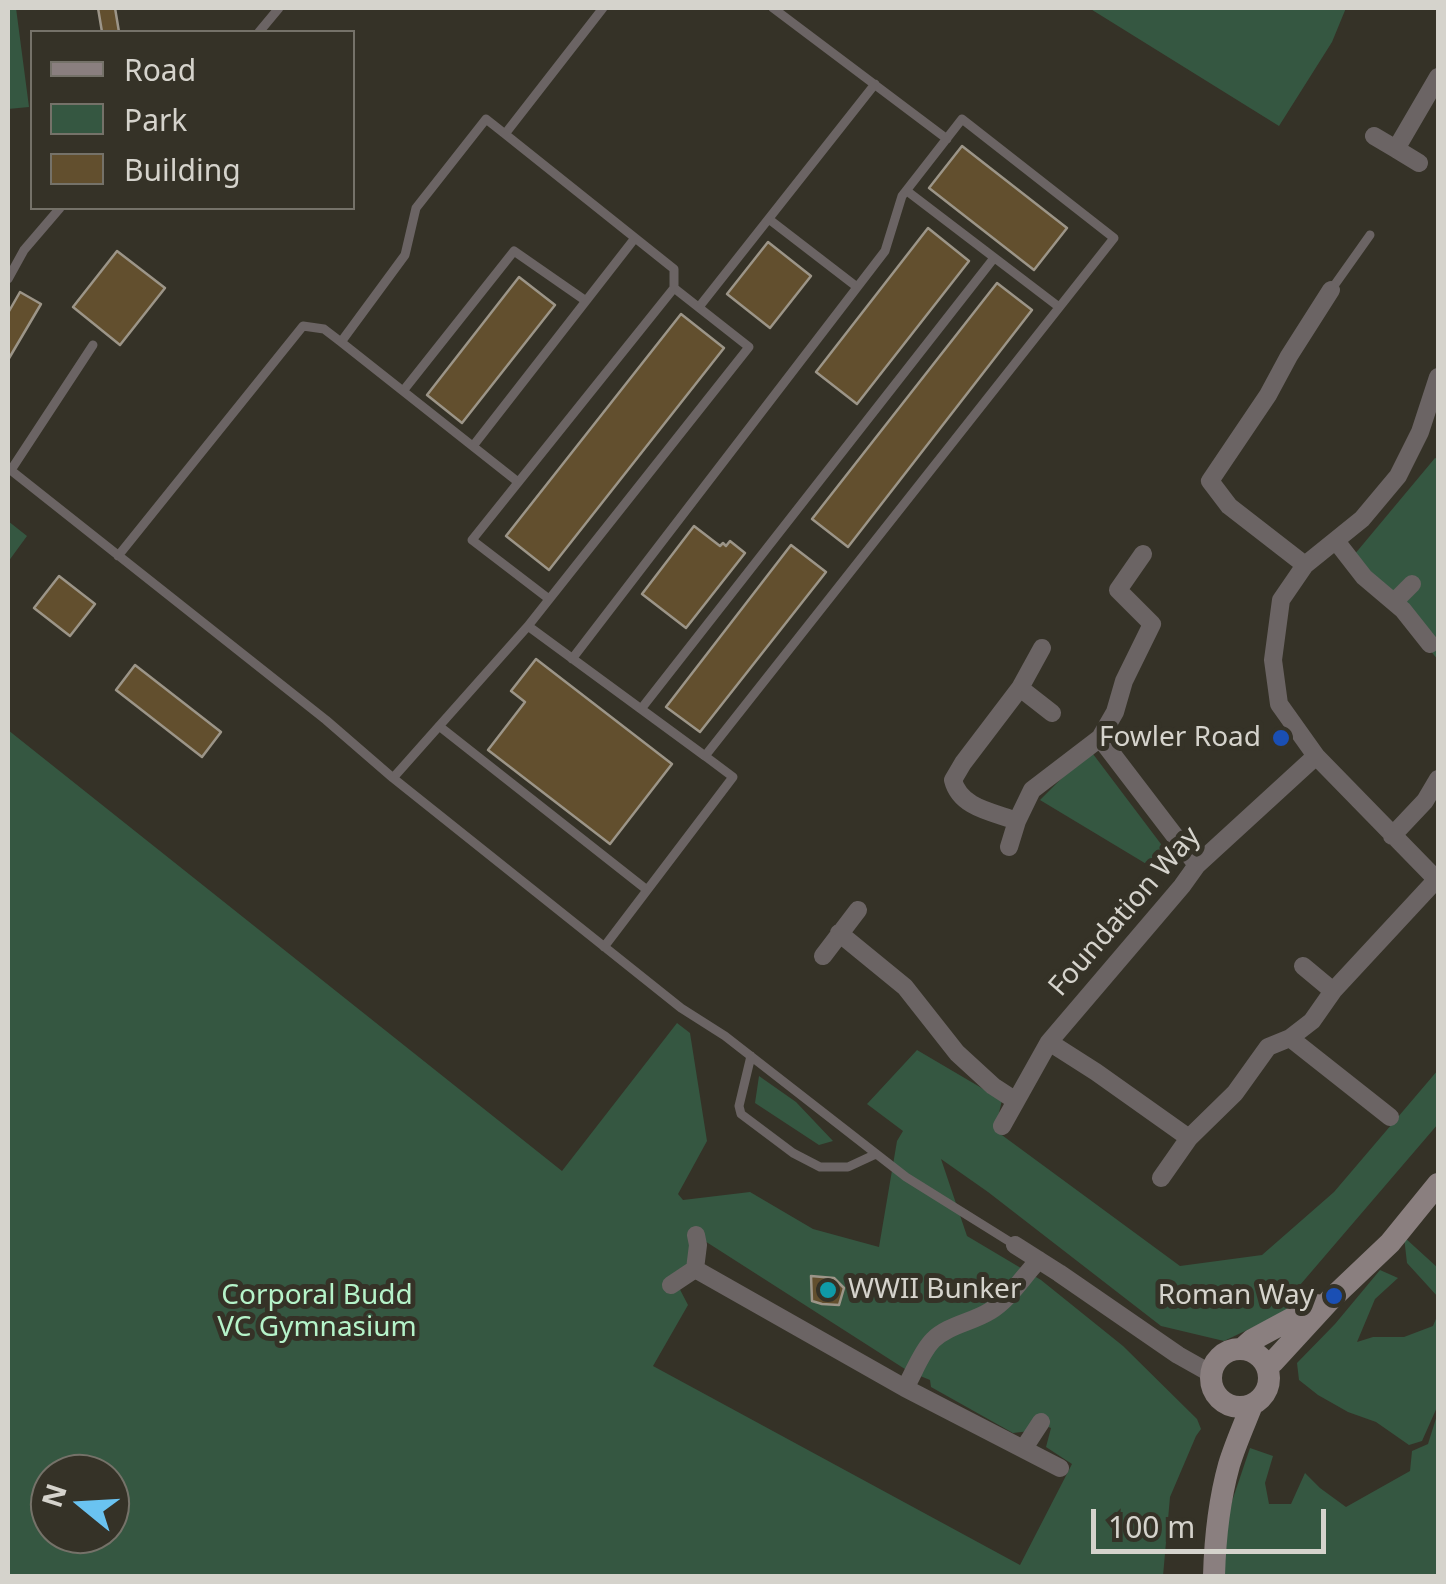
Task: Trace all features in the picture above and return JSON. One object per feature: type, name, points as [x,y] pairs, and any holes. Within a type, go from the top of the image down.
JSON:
[{"type":"street","points":[[1396,149],[1438,76]]},
{"type":"street","points":[[1374,136],[1419,163]]},
{"type":"street","points":[[1304,565],[1229,506],[1210,481],[1268,396],[1331,290]]},
{"type":"street","points":[[1161,1178],[1189,1138],[1234,1092],[1268,1047],[1290,1038],[1312,1021],[1333,991],[1437,881],[1316,756],[1279,704],[1273,660],[1281,600],[1304,565],[1362,519],[1398,476],[1420,432],[1438,377]]},
{"type":"street","points":[[1420,432],[1438,438]]},
{"type":"street","points":[[1336,541],[1364,577],[1403,610],[1430,644]]},
{"type":"street","points":[[1118,590],[1143,554]]},
{"type":"street","points":[[1009,847],[1032,790],[1100,738],[1152,624],[1118,590],[1101,580]]},
{"type":"street","points":[[1394,602],[1412,584]]},
{"type":"street","points":[[1017,821],[963,800],[952,780],[1020,688],[1042,648]]},
{"type":"street","points":[[1020,688],[1052,713]]},
{"type":"street","points":[[1100,738],[1197,865]]},
{"type":"street","name":"Foundation Way","points":[[1002,1126],[1049,1042],[1197,865],[1316,756]]},
{"type":"street","points":[[1392,836],[1425,801],[1438,779]]},
{"type":"street","points":[[823,956],[858,910]]},
{"type":"street","points":[[839,933],[905,987],[957,1053],[1016,1102]]},
{"type":"street","points":[[1303,966],[1333,991]]},
{"type":"street","points":[[1290,1038],[1390,1117]]},
{"type":"street","points":[[1049,1042],[1189,1138]]},
{"type":"street","points":[[1266,1364],[1273,1362],[1390,1243],[1438,1184]]},
{"type":"street","points":[[671,1284],[695,1270],[696,1235]]},
{"type":"street","points":[[1015,1246],[1210,1373]]},
{"type":"street","points":[[905,1388],[934,1338],[990,1312],[1039,1260]]},
{"type":"street","points":[[695,1270],[905,1388],[1060,1468]]},
{"type":"street","points":[[1242,1349],[1313,1306],[1330,1300]]},
{"type":"street","points":[[1254,1350],[1266,1364],[1269,1379],[1260,1401],[1252,1406],[1227,1404],[1213,1386],[1210,1373],[1219,1358],[1230,1351],[1254,1350]]},
{"type":"street","points":[[1227,1404],[1229,1465]]},
{"type":"street","points":[[1214,1576],[1229,1465],[1252,1406]]},
{"type":"street","points":[[1024,1448],[1042,1422]]},
{"type":"lane","points":[[261,30],[279,8]]},
{"type":"lane","points":[[505,134],[604,8]]},
{"type":"lane","points":[[773,8],[947,138]]},
{"type":"lane","points":[[699,307],[875,84]]},
{"type":"lane","points":[[341,342],[406,255],[416,208],[486,119],[674,269],[674,288],[472,540],[548,599]]},
{"type":"lane","points":[[572,659],[885,251],[902,196],[962,119],[1114,238],[704,756]]},
{"type":"lane","points":[[907,191],[1059,308]]},
{"type":"lane","points":[[8,279],[24,250],[58,210]]},
{"type":"lane","points":[[770,220],[858,287]]},
{"type":"lane","points":[[1331,290],[1370,235]]},
{"type":"lane","points":[[473,446],[636,238]]},
{"type":"lane","points":[[403,391],[514,251],[586,301]]},
{"type":"lane","points":[[641,710],[994,258]]},
{"type":"lane","points":[[393,778],[528,626],[749,347],[674,288]]},
{"type":"lane","points":[[118,556],[303,326],[324,328],[518,482]]},
{"type":"lane","points":[[93,345],[9,469],[681,1008],[725,1036],[906,1177],[1015,1246]]},
{"type":"lane","points":[[528,626],[733,777],[604,947]]},
{"type":"lane","points":[[439,726],[647,890]]},
{"type":"lane","points":[[751,1056],[738,1106],[741,1114],[793,1153],[820,1167],[848,1167],[876,1154]]},
{"type":"green space","points":[[8,8],[16,8],[29,107],[8,109]]},
{"type":"green space","points":[[1089,8],[1346,8],[1332,42],[1279,126]]},
{"type":"green space","points":[[1438,459],[1438,660],[1354,555]]},
{"type":"green space","points":[[8,521],[27,536],[8,562]]},
{"type":"green space","name":"Corporal Budd VC Gymnasium","points":[[8,730],[562,1171],[677,1023],[690,1033],[707,1141],[678,1194],[683,1200],[750,1192],[813,1229],[879,1247],[897,1141],[903,1131],[867,1104],[917,1050],[1002,1100],[995,1130],[1180,1266],[1262,1255],[1334,1192],[1438,1070],[1438,1124],[1294,1292],[1302,1304],[1224,1341],[1161,1326],[941,1159],[967,1236],[1041,1280],[1123,1346],[1197,1419],[1201,1429],[1170,1497],[1163,1576],[8,1576]],"holes":[[[697,1236],[908,1371],[930,1380],[931,1387],[1013,1433],[1030,1431],[1038,1423],[1051,1428],[1046,1447],[1072,1464],[1020,1565],[653,1366],[688,1305],[675,1280],[697,1256]]]},
{"type":"green space","points":[[1090,750],[1170,856],[1163,874],[1040,800]]},
{"type":"green space","points":[[759,1076],[796,1102],[833,1141],[819,1145],[755,1103]]},
{"type":"green space","points":[[1404,1237],[1438,1268],[1438,1297],[1407,1263]]},
{"type":"green space","points":[[1380,1270],[1398,1278],[1375,1299],[1357,1342],[1373,1337],[1404,1337],[1433,1326],[1438,1314],[1438,1405],[1422,1441],[1409,1445],[1376,1422],[1318,1395],[1299,1380],[1297,1363]]},
{"type":"green space","points":[[1438,1412],[1438,1576],[1223,1576],[1229,1510],[1250,1448],[1273,1456],[1265,1483],[1269,1504],[1291,1504],[1305,1473],[1346,1507],[1410,1471],[1412,1451],[1428,1444]]},
{"type":"building","points":[[98,8],[115,8],[119,30],[102,30]]},
{"type":"building","points":[[962,146],[1067,228],[1034,270],[929,188]]},
{"type":"building","points":[[928,228],[969,261],[857,404],[816,372]]},
{"type":"building","points":[[768,242],[811,276],[770,328],[727,294]]},
{"type":"building","points":[[117,251],[165,288],[120,345],[73,307]]},
{"type":"building","points":[[519,277],[555,305],[462,423],[427,395]]},
{"type":"building","points":[[997,283],[1032,310],[848,547],[812,519]]},
{"type":"building","points":[[20,292],[41,304],[8,360],[8,313]]},
{"type":"building","points":[[681,314],[724,348],[549,570],[506,536]]},
{"type":"building","points":[[694,526],[720,546],[730,541],[745,553],[686,628],[642,594]]},
{"type":"building","points":[[791,545],[826,572],[700,732],[666,707]]},
{"type":"building","points":[[59,576],[95,604],[70,636],[34,608]]},
{"type":"building","points":[[536,659],[672,764],[610,844],[488,750],[525,702],[511,691]]},
{"type":"building","points":[[135,665],[221,732],[202,757],[116,690]]},
{"type":"building","name":"WWII Bunker","points":[[811,1276],[834,1278],[844,1288],[839,1305],[812,1301]]},
{"type":"place","name":"Fowler Road","points":[[1281,738]]},
{"type":"place","name":"WWII Bunker","points":[[828,1290]]},
{"type":"place","name":"Roman Way","points":[[1334,1296]]}]
